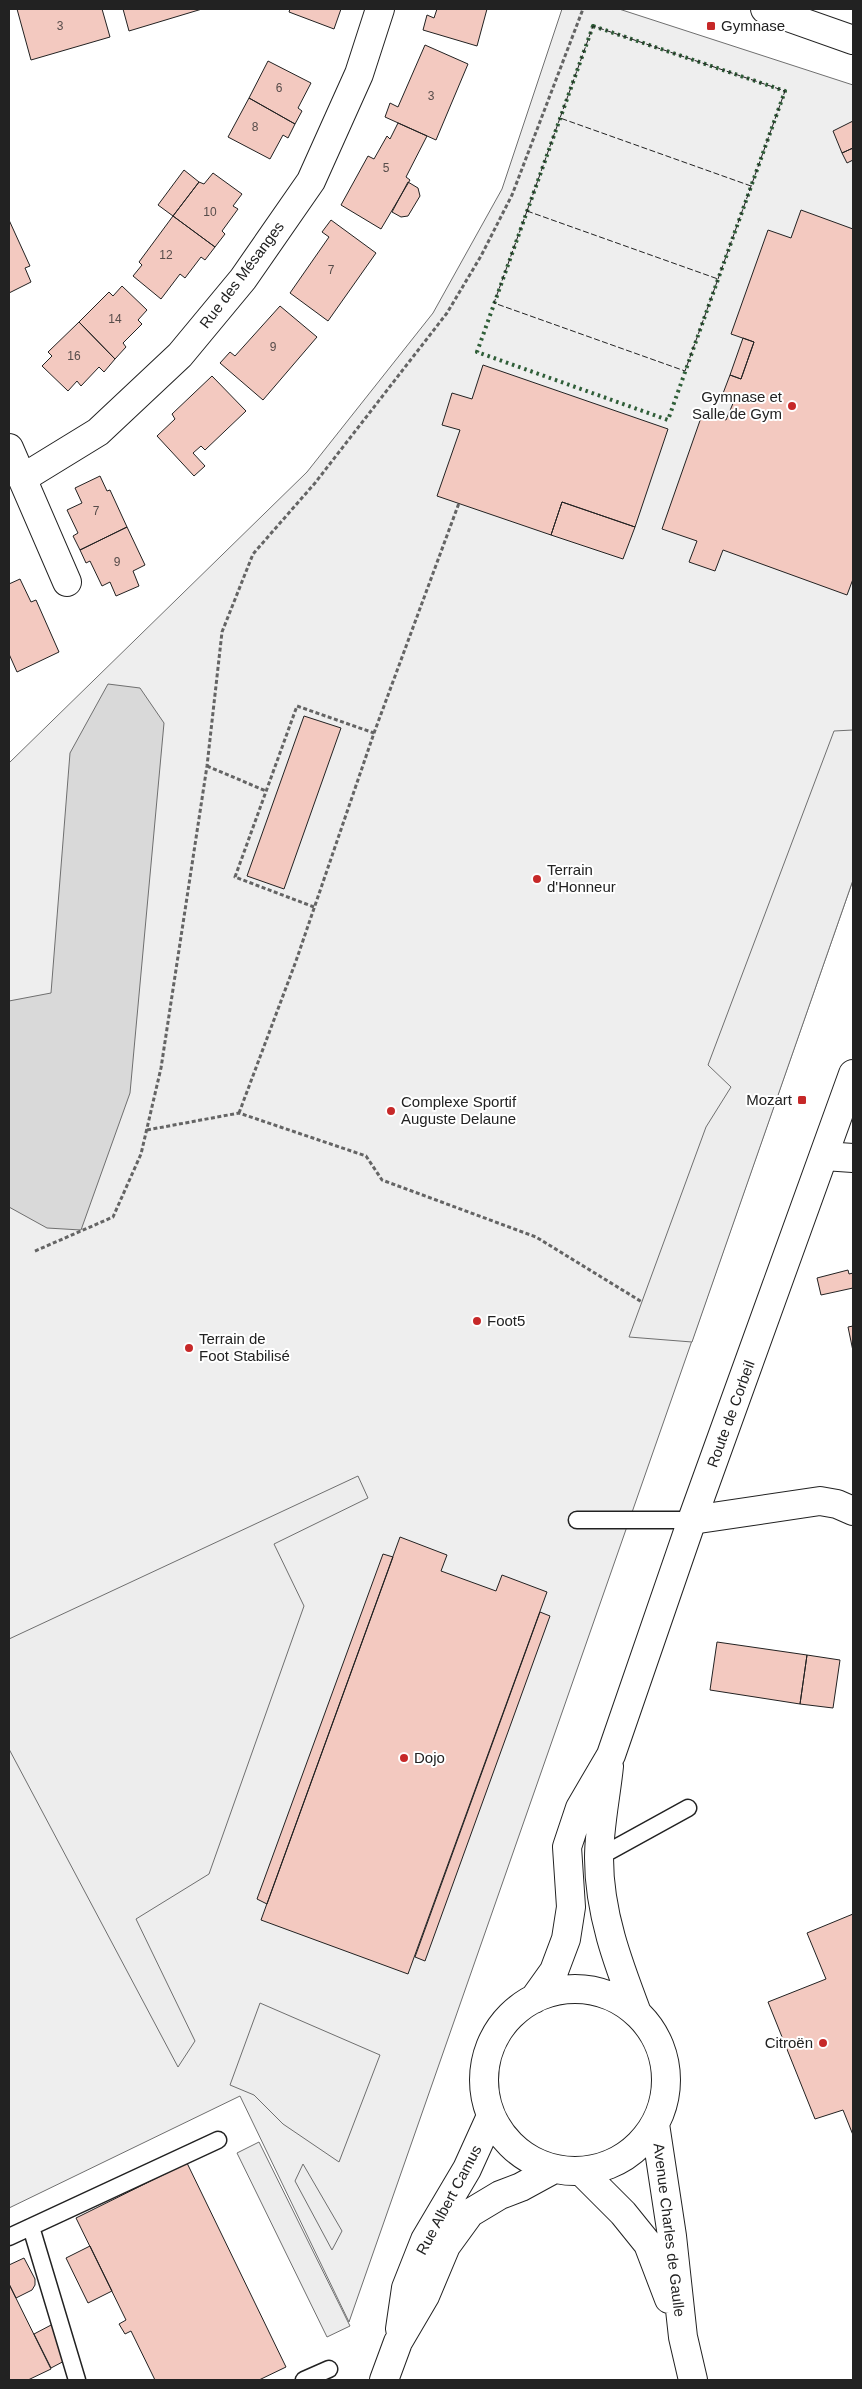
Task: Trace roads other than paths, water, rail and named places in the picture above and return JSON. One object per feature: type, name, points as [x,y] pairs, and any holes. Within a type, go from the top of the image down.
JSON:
[{"type":"street","name":"Rue des Mésanges","points":[[23,478],[98,432],[180,355],[243,279],[311,181],[359,74],[380,9]]},
{"type":"street","points":[[766,9],[853,40]]},
{"type":"street","points":[[9,448],[67,582]]},
{"type":"street","name":"Route de Corbeil","points":[[534,1999],[554,1971],[566,1939],[571,1907],[567,1847],[580,1808],[611,1755],[692,1520],[853,1074]]},
{"type":"street","points":[[824,1156],[853,1158]]},
{"type":"street","points":[[692,1520],[820,1501],[837,1504],[853,1511]]},
{"type":"street","name":"Route de Corbeil","points":[[611,1755],[599,1857],[602,1902],[614,1952],[637,2013]]},
{"type":"street","points":[[588,1989],[614,1997],[637,2013],[655,2037],[665,2065],[665,2095],[655,2124],[641,2142],[624,2156],[603,2166],[581,2171],[554,2169],[534,2162],[516,2150],[502,2135],[491,2116],[484,2087],[486,2056],[496,2033],[513,2013],[534,1999],[560,1990],[588,1989]]},
{"type":"street","name":"Rue Albert Camus","points":[[398,2342],[406,2288],[425,2240],[467,2169],[491,2116]]},
{"type":"street","name":"Avenue Charles de Gaulle","points":[[655,2124],[672,2236],[683,2337],[693,2380]]},
{"type":"street","name":"Rue Albert Camus","points":[[384,2380],[398,2342],[425,2296],[446,2246],[470,2213],[500,2195],[521,2187],[554,2169]]},
{"type":"street","name":"Avenue Charles de Gaulle","points":[[581,2171],[623,2213],[648,2244],[683,2337]]},
{"type":"lane","points":[[577,1520],[692,1520]]},
{"type":"lane","points":[[599,1857],[688,1808]]},
{"type":"lane","points":[[9,2237],[218,2140]]},
{"type":"lane","points":[[31,2226],[77,2380]]},
{"type":"lane","points":[[304,2380],[329,2369]]},
{"type":"place","name":"Gymnase","points":[[711,26]]},
{"type":"place","name":"Gymnase et Salle de Gym","points":[[792,406]]},
{"type":"place","name":"Terrain d'Honneur","points":[[537,879]]},
{"type":"place","name":"Mozart","points":[[802,1100]]},
{"type":"place","name":"Complexe Sportif Auguste Delaune","points":[[391,1111]]},
{"type":"place","name":"Foot5","points":[[477,1321]]},
{"type":"place","name":"Terrain de Foot Stabilisé","points":[[189,1348]]},
{"type":"place","name":"Dojo","points":[[404,1758]]},
{"type":"place","name":"Citroën","points":[[823,2043]]}]
